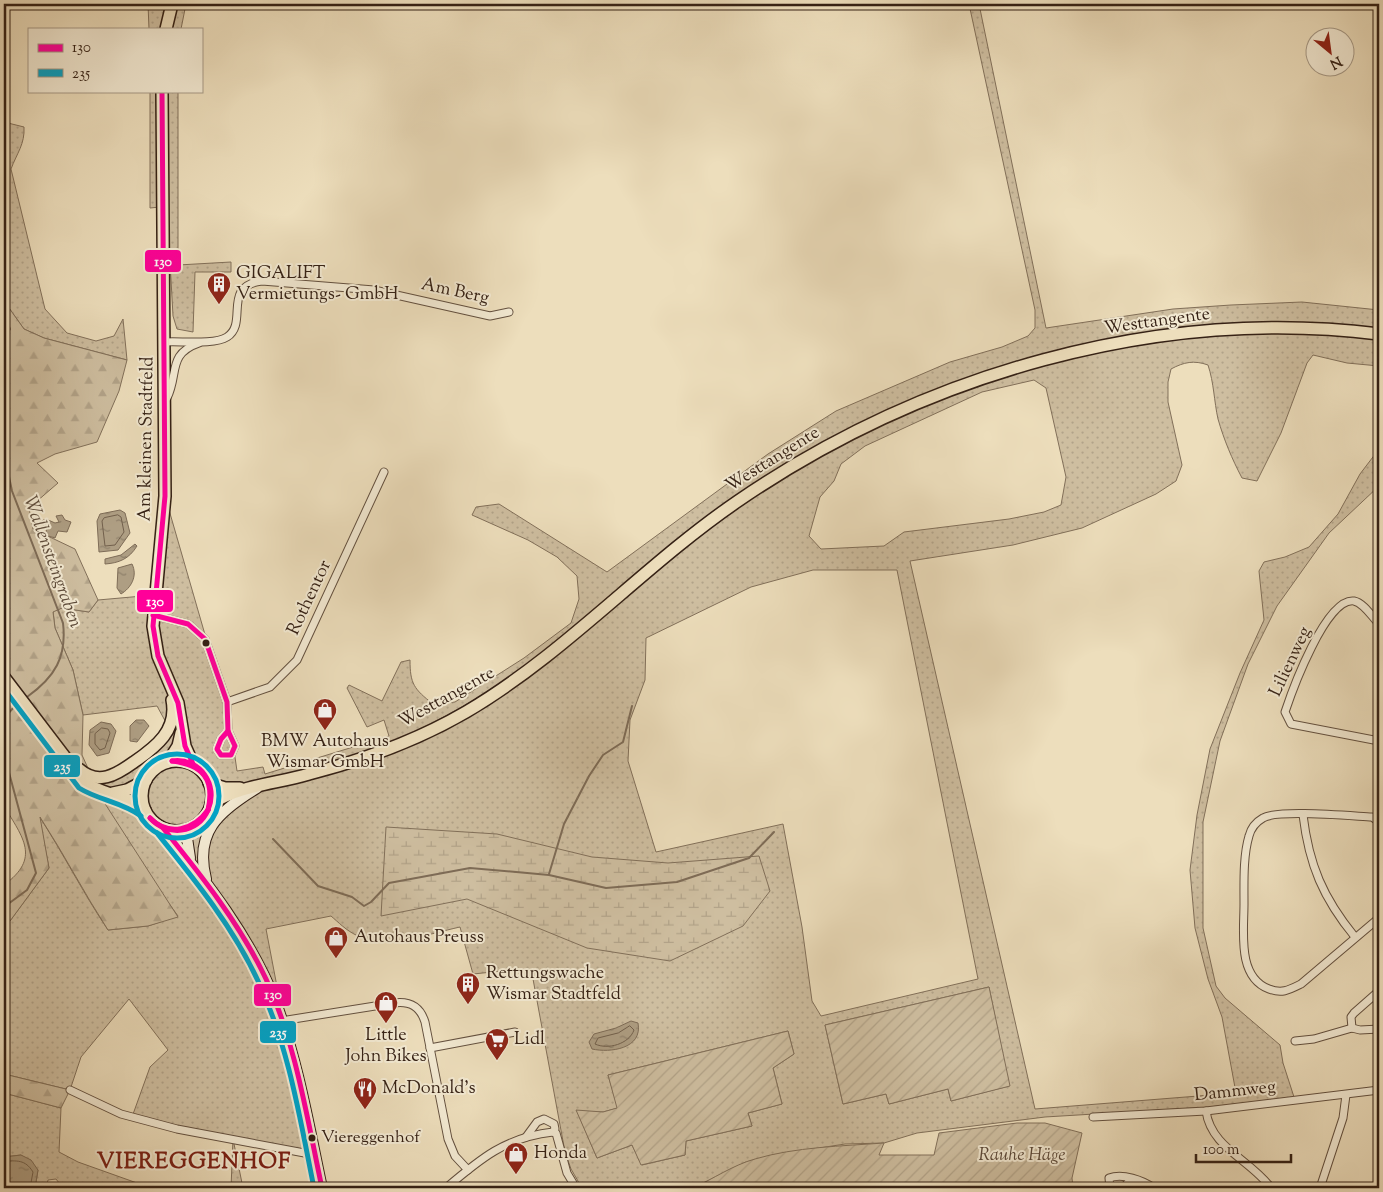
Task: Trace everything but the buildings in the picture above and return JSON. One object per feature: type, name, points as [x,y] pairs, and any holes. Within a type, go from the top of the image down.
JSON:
[{"type":"main road","points":[[166,28],[172,4]]},
{"type":"main road","name":"Am kleinen Stadtfeld","points":[[162,92],[166,342],[165,496],[153,615],[154,640],[163,670]]},
{"type":"main road","name":"Westtangente","points":[[211,804],[226,796],[249,788],[299,777],[359,760],[426,733],[462,714],[495,694],[559,648],[737,501],[833,443],[879,420],[928,399],[979,380],[1037,362],[1148,339],[1214,332],[1279,329],[1379,334]]},
{"type":"main road","points":[[163,670],[178,703],[188,755],[193,764]]},
{"type":"main road","points":[[65,760],[88,776],[105,778],[118,773],[156,746],[169,728],[173,712],[172,700],[163,680],[163,670]]},
{"type":"main road","points":[[4,677],[65,760],[84,782],[103,792],[127,797],[145,810],[155,823],[163,828],[208,885],[246,944],[276,1003],[302,1097],[322,1188]]},
{"type":"main road","points":[[168,762],[178,746],[182,726]]},
{"type":"main road","points":[[145,810],[142,795],[146,780],[155,768],[168,762],[185,761],[200,769],[209,783],[211,804],[207,814],[190,832],[186,845],[192,863]]},
{"type":"main road","points":[[103,792],[127,790],[146,780]]},
{"type":"main road","name":"Westtangente","points":[[209,783],[225,788],[249,788]]},
{"type":"main road","points":[[208,885],[201,858],[204,839],[210,829],[236,801],[262,785]]},
{"type":"main road","points":[[163,828],[179,831],[195,826]]},
{"type":"street","name":"Am Berg","points":[[166,342],[220,340],[231,333],[235,325],[240,292],[249,284],[262,281],[374,290],[490,316],[510,312]]},
{"type":"street","points":[[166,400],[180,354],[190,346],[204,341]]},
{"type":"street","name":"Rothentor","points":[[227,702],[270,687],[298,660],[384,472]]},
{"type":"street","name":"Lilienweg","points":[[1379,624],[1360,604],[1346,602],[1340,605],[1318,635],[1297,676],[1285,712],[1291,724],[1379,741]]},
{"type":"street","points":[[153,615],[188,624],[202,636],[208,645],[227,702],[228,731]]},
{"type":"street","points":[[1379,822],[1372,817],[1281,813],[1264,817],[1255,824],[1249,835],[1244,880],[1244,939],[1248,969],[1259,985],[1276,992],[1287,992],[1301,984],[1379,918]]},
{"type":"street","points":[[1304,814],[1307,846],[1317,878],[1338,916],[1355,937]]},
{"type":"street","points":[[1352,1028],[1351,1017],[1354,1013],[1379,992]]},
{"type":"street","points":[[281,1021],[406,1002],[415,1006],[422,1012],[448,1139],[456,1156],[468,1170]]},
{"type":"street","points":[[1295,1041],[1314,1039],[1352,1028],[1360,1030],[1379,1029]]},
{"type":"street","points":[[430,1048],[515,1032]]},
{"type":"street","points":[[70,1090],[121,1114],[177,1129],[315,1155]]},
{"type":"street","name":"Dammweg","points":[[1093,1117],[1206,1110],[1379,1090]]},
{"type":"street","points":[[1320,1188],[1341,1127],[1346,1095]]},
{"type":"street","points":[[1206,1110],[1208,1121],[1217,1138],[1259,1174],[1271,1188]]},
{"type":"street","points":[[526,1137],[537,1122],[544,1119],[554,1124],[555,1129],[553,1132]]},
{"type":"street","points":[[446,1188],[503,1145],[526,1137],[553,1132]]},
{"type":"street","points":[[553,1132],[556,1133],[567,1173],[576,1188]]},
{"type":"street","points":[[1110,1188],[1109,1178],[1118,1175],[1142,1182],[1154,1188]]},
{"type":"street","points":[[1123,1188],[1131,1179]]},
{"type":"green space","points":[[148,4],[169,4],[165,28],[149,28]]},
{"type":"green space","points":[[176,4],[186,4],[181,28],[172,28]]},
{"type":"green space","points":[[969,4],[979,4],[1046,328],[1173,309],[1231,305],[1302,302],[1379,310],[1379,329],[1287,324],[1195,328],[1104,341],[1014,364],[928,394],[844,433],[764,479],[689,532],[567,636],[530,664],[473,701],[392,743],[393,746],[446,721],[497,693],[558,648],[705,526],[752,492],[805,460],[870,425],[939,395],[1010,370],[1082,350],[1156,337],[1231,330],[1305,328],[1379,334],[1379,366],[1347,363],[1313,355],[1307,363],[1281,433],[1257,481],[1242,478],[1228,449],[1218,419],[1212,378],[1208,365],[1194,362],[1185,363],[1171,369],[1168,382],[1168,402],[1182,465],[1176,481],[1156,494],[1082,528],[1013,545],[910,561],[1035,1109],[1236,1093],[1222,1017],[1208,979],[1195,928],[1190,870],[1197,815],[1210,749],[1240,673],[1264,620],[1259,571],[1264,562],[1285,557],[1309,547],[1338,514],[1360,474],[1379,449],[1379,486],[1329,533],[1277,606],[1248,664],[1220,741],[1203,822],[1203,928],[1216,986],[1225,998],[1280,1045],[1283,1063],[1294,1097],[1209,1107],[1045,1117],[917,1133],[884,1143],[845,1144],[774,1155],[746,1162],[693,1188],[582,1188],[571,1169],[565,1152],[533,979],[512,970],[473,974],[460,927],[408,939],[381,941],[356,935],[331,916],[266,929],[283,1018],[303,1095],[313,1154],[177,1129],[132,1117],[150,1067],[168,1050],[129,999],[81,1057],[70,1090],[4,1074],[4,925],[10,921],[49,868],[39,816],[108,930],[148,926],[178,916],[65,760],[91,777],[111,776],[135,763],[146,754],[164,736],[169,728],[157,706],[83,715],[73,670],[55,628],[53,611],[62,608],[89,612],[98,600],[154,595],[165,496],[208,645],[227,702],[237,771],[263,767],[265,774],[389,736],[384,720],[367,727],[347,688],[349,685],[382,701],[401,662],[410,660],[414,685],[433,704],[455,702],[524,658],[571,623],[579,599],[577,576],[557,557],[528,540],[472,515],[476,507],[499,504],[607,572],[768,454],[836,411],[950,362],[1002,347],[1028,336],[1035,328],[1035,310]],"holes":[[[1034,380],[1046,388],[1066,477],[1061,505],[1044,512],[1009,519],[904,532],[884,546],[821,549],[809,536],[820,497],[834,481],[841,464],[865,446],[982,392]],[[813,570],[897,570],[978,979],[821,1016],[812,1001],[802,927],[783,824],[656,852],[628,761],[630,720],[645,680],[646,638],[751,587]],[[989,987],[1009,1086],[951,1101],[948,1089],[889,1104],[886,1094],[843,1104],[825,1025]],[[788,1031],[794,1054],[773,1068],[782,1104],[748,1113],[752,1126],[686,1141],[685,1155],[642,1165],[632,1145],[597,1158],[577,1111],[603,1112],[618,1108],[608,1075]]]},
{"type":"green space","points":[[150,92],[161,92],[160,207],[150,208]]},
{"type":"green space","points":[[166,92],[178,92],[178,265],[231,262],[231,272],[195,272],[193,332],[177,329],[173,316],[168,225]]},
{"type":"green space","points":[[4,122],[24,127],[22,144],[11,169],[45,309],[67,333],[96,341],[114,336],[123,319],[127,360],[44,338],[24,329],[4,301]]},
{"type":"green space","points":[[4,301],[24,329],[44,338],[127,360],[119,391],[97,442],[55,454],[37,463],[58,483],[29,508],[33,529],[75,549],[98,600],[89,612],[62,608],[53,612],[55,628],[73,670],[83,715],[82,755],[102,799],[178,917],[148,926],[108,930],[40,817],[49,868],[10,921],[4,925],[4,885],[22,866],[25,857],[25,847],[17,828],[4,806]]},
{"type":"green space","points":[[386,827],[497,834],[592,857],[668,863],[759,856],[770,891],[743,926],[670,961],[587,948],[467,899],[381,916]]},
{"type":"green space","points":[[989,987],[1010,1086],[951,1101],[948,1089],[889,1104],[886,1094],[843,1104],[825,1025]]},
{"type":"green space","points":[[788,1031],[794,1054],[773,1068],[782,1104],[748,1113],[752,1126],[686,1141],[685,1155],[641,1165],[632,1145],[597,1158],[576,1110],[603,1112],[617,1108],[608,1075]]},
{"type":"green space","points":[[4,1074],[70,1090],[61,1108],[4,1093]]},
{"type":"green space","points":[[4,1093],[61,1108],[59,1152],[78,1162],[151,1188],[63,1188],[56,1179],[48,1180],[46,1188],[35,1188],[38,1170],[21,1155],[4,1157]]},
{"type":"green space","name":"Rauhe Häge","points":[[1017,1123],[1045,1123],[1082,1133],[1072,1178],[1073,1188],[693,1188],[739,1165],[770,1155],[819,1148],[884,1143],[879,1155],[934,1155],[939,1133]]},
{"type":"green space","points":[[233,1139],[243,1188],[231,1188]]},
{"type":"water","points":[[120,510],[125,513],[130,533],[118,550],[99,552],[97,521],[100,514]]},
{"type":"water","points":[[62,515],[65,520],[71,522],[67,532],[58,531],[55,538],[45,535],[47,528],[39,522],[46,519],[55,523],[59,522],[56,516]]},
{"type":"water","points":[[135,544],[137,546],[127,557],[115,563],[105,564],[105,559],[121,555]]},
{"type":"water","points":[[132,564],[134,577],[128,588],[121,594],[117,588],[118,568]]},
{"type":"water","points":[[136,720],[144,720],[149,726],[137,742],[130,741],[130,726]]},
{"type":"water","points":[[101,722],[111,724],[116,731],[109,753],[97,756],[89,745],[90,730]]},
{"type":"water","points":[[631,1021],[638,1023],[638,1032],[630,1044],[616,1049],[592,1049],[589,1042],[594,1034],[616,1028]]},
{"type":"water","points":[[21,1155],[31,1160],[38,1170],[35,1188],[4,1188],[4,1157]]},
{"type":"waterway","name":"Wallensteingraben","points":[[4,314],[10,329],[4,339]]},
{"type":"waterway","name":"Wallensteingraben","points":[[4,453],[12,491],[63,623],[63,646],[57,665],[45,682],[27,697]]},
{"type":"waterway","name":"Wallensteingraben","points":[[4,718],[15,706]]},
{"type":"waterway","points":[[549,874],[564,824],[589,776],[603,755],[623,742],[632,706]]},
{"type":"waterway","name":"Wallensteingraben","points":[[4,754],[36,873],[27,890],[4,907]]},
{"type":"waterway","points":[[273,839],[318,886],[352,897],[364,906],[371,902],[389,883],[470,868],[549,875],[606,888],[677,882],[749,858],[774,832]]},
{"type":"transit line","name":"130","points":[[162,92],[165,496],[153,626],[158,656],[178,703],[185,746],[193,764]]},
{"type":"transit line","name":"130","points":[[153,615],[188,624],[205,639],[227,702],[228,731]]},
{"type":"transit line","name":"235","points":[[4,689],[79,788],[126,807],[141,816]]},
{"type":"transit line","name":"130","points":[[228,731],[235,746],[231,755],[221,755],[217,749],[221,739],[228,731]]},
{"type":"transit line","name":"235","points":[[169,754],[185,754],[201,761],[212,772],[219,788],[219,796],[216,812],[207,826],[201,831],[185,838],[169,838],[153,831],[142,820],[135,804],[135,788],[142,772],[153,761],[169,754]]},
{"type":"transit line","name":"130","points":[[172,761],[192,766],[204,775],[210,790],[208,810]]},
{"type":"transit line","name":"130","points":[[172,761],[191,763],[205,775],[211,791],[211,801],[208,810]]},
{"type":"transit line","name":"130","points":[[150,818],[165,828],[181,829],[196,822],[208,810]]},
{"type":"transit line","name":"130","points":[[150,818],[165,828],[182,830],[197,824],[208,810]]},
{"type":"transit line","name":"130","points":[[163,828],[232,919],[266,979],[293,1055],[322,1188]]},
{"type":"transit line","name":"235","points":[[157,833],[226,924],[259,983],[286,1058],[314,1188]]},
{"type":"place","name":"GIGALIFT Vermietungs- GmbH","points":[[219,305]]},
{"type":"place","name":"BMW Autohaus Wismar GmbH","points":[[325,731]]},
{"type":"place","name":"Autohaus Preuss","points":[[336,959]]},
{"type":"place","name":"Rettungswache Wismar Stadtfeld","points":[[468,1005]]},
{"type":"place","name":"Little John Bikes","points":[[386,1024]]},
{"type":"place","name":"Lidl","points":[[497,1061]]},
{"type":"place","name":"McDonald's","points":[[365,1110]]},
{"type":"place","name":"Viereggenhof","points":[[312,1138]]},
{"type":"place","name":"Honda","points":[[516,1175]]},
{"type":"district","name":"VIEREGGENHOF","points":[[194,1163]]}]
